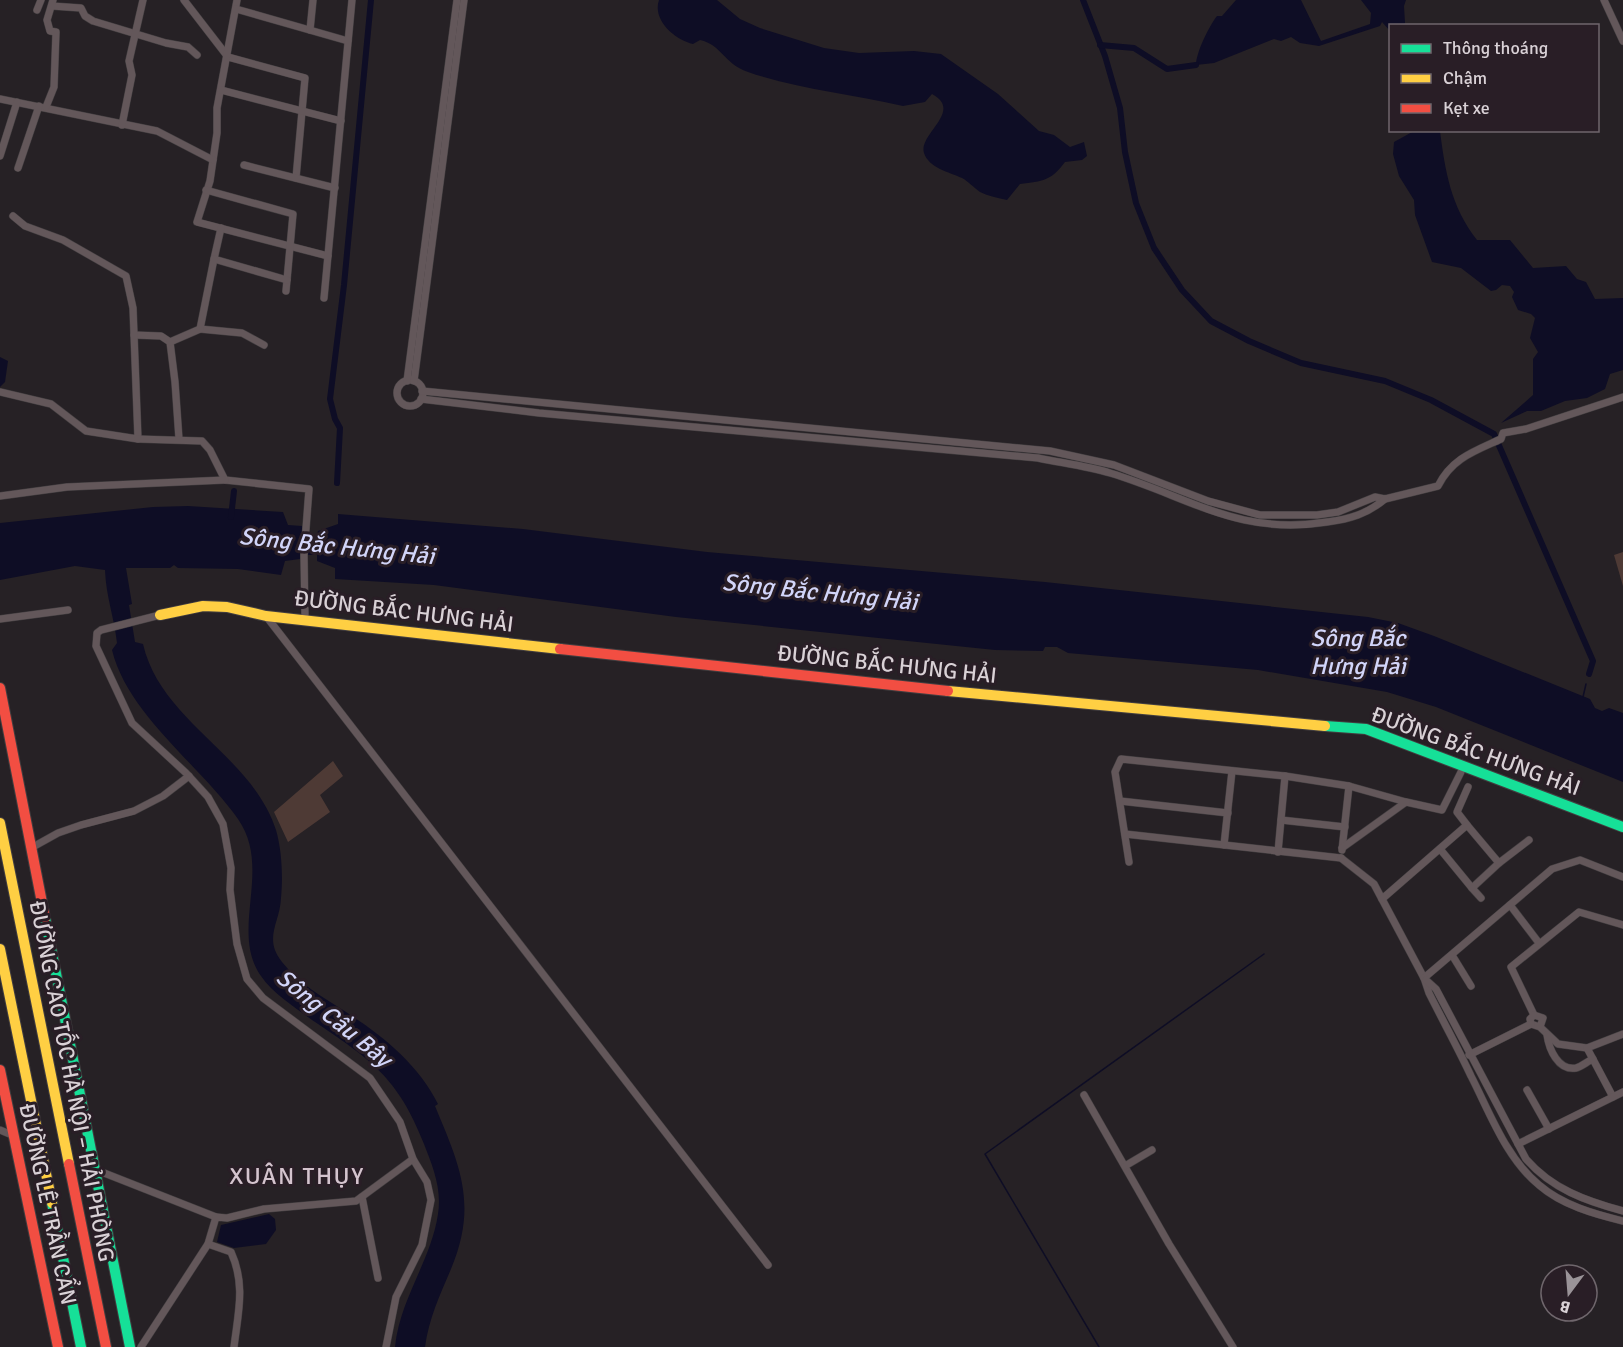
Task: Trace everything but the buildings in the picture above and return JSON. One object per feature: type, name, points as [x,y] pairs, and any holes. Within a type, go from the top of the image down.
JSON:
[{"type":"main road","name":"ĐƯỜNG BẮC HƯNG HẢI","points":[[160,615],[203,606],[266,616],[305,618],[465,638],[1060,703],[1366,729],[1623,827]]},
{"type":"main road","points":[[0,688],[130,1347]]},
{"type":"main road","name":"ĐƯỜNG CAO TỐC HÀ NỘI – HẢI PHÒNG","points":[[0,823],[33,996],[107,1347]]},
{"type":"main road","name":"ĐƯỜNG CAO TỐC HÀ NỘI – HẢI PHÒNG","points":[[0,949],[81,1347]]},
{"type":"main road","name":"ĐƯỜNG LÊ TRẦN CẨN","points":[[0,1070],[58,1347]]},
{"type":"street","points":[[37,10],[41,0]]},
{"type":"street","points":[[122,125],[132,75],[129,61],[143,0]]},
{"type":"street","points":[[184,0],[228,57],[305,78],[296,178]]},
{"type":"street","points":[[237,0],[221,90],[213,160],[197,222],[328,256]]},
{"type":"street","points":[[310,30],[314,0]]},
{"type":"street","points":[[324,298],[352,0]]},
{"type":"street","points":[[460,0],[410,381],[421,395],[634,421],[1038,458],[1110,473],[1235,520],[1290,525],[1343,520],[1372,510],[1385,499]]},
{"type":"street","points":[[1604,0],[1623,41]]},
{"type":"street","points":[[18,168],[43,107],[54,87],[56,33],[50,31],[48,20],[52,3],[81,8],[87,18],[135,34],[188,47],[197,55]]},
{"type":"street","points":[[236,9],[348,41]]},
{"type":"street","points":[[221,90],[341,121]]},
{"type":"street","points":[[0,99],[157,131],[213,160]]},
{"type":"street","points":[[0,156],[17,102]]},
{"type":"street","points":[[244,165],[334,188]]},
{"type":"street","points":[[206,190],[293,214],[286,291]]},
{"type":"street","points":[[13,216],[25,226],[54,235],[123,273],[131,294],[138,439]]},
{"type":"street","points":[[200,329],[221,228]]},
{"type":"street","points":[[213,259],[287,280]]},
{"type":"street","points":[[170,342],[200,329],[242,333],[264,345]]},
{"type":"street","points":[[134,335],[161,336],[170,342]]},
{"type":"street","points":[[170,342],[178,440]]},
{"type":"street","points":[[410,381],[398,389],[399,401],[411,406],[421,395]]},
{"type":"street","points":[[0,392],[51,404],[86,431],[138,439],[202,441],[207,444],[225,480]]},
{"type":"street","points":[[421,395],[636,410],[1031,448],[1086,457],[1114,465],[1208,501],[1260,515],[1317,515],[1341,511],[1375,498],[1385,499],[1438,486],[1444,474],[1459,458],[1498,441],[1503,433],[1526,429],[1623,397]]},
{"type":"street","points":[[634,421],[636,410]]},
{"type":"street","points":[[838,439],[840,430]]},
{"type":"street","points":[[1083,467],[1086,457]]},
{"type":"street","points":[[0,496],[67,487],[225,480],[309,489],[304,555],[305,618]]},
{"type":"street","points":[[1341,511],[1343,520]]},
{"type":"street","points":[[0,619],[68,610]]},
{"type":"street","name":"ĐƯỜNG BẮC HƯNG HẢI","points":[[160,615],[97,633],[96,646],[128,714],[140,731],[189,776]]},
{"type":"street","points":[[266,616],[768,1265]]},
{"type":"street","points":[[1129,862],[1115,772],[1121,759],[1285,776],[1349,786],[1442,810],[1461,772]]},
{"type":"street","points":[[1224,845],[1232,771]]},
{"type":"street","points":[[31,848],[73,827],[134,811],[163,796],[189,776],[208,797],[223,824],[231,868],[237,944],[247,979],[263,999],[370,1078],[400,1122],[414,1159],[430,1191],[430,1212],[422,1245],[396,1297],[386,1347]]},
{"type":"street","points":[[1278,852],[1285,776]]},
{"type":"street","points":[[1341,858],[1349,786]]},
{"type":"street","points":[[1468,787],[1457,812],[1499,863]]},
{"type":"street","points":[[1120,801],[1228,813]]},
{"type":"street","points":[[1342,848],[1406,802]]},
{"type":"street","points":[[1281,820],[1345,828]]},
{"type":"street","points":[[1382,899],[1467,825]]},
{"type":"street","points":[[1125,834],[1341,858],[1374,884],[1424,978],[1429,993],[1498,1130],[1527,1174],[1549,1193],[1567,1202],[1623,1221]]},
{"type":"street","points":[[1472,888],[1529,840]]},
{"type":"street","points":[[1440,849],[1481,898]]},
{"type":"street","points":[[1424,978],[1552,868],[1580,860],[1623,877]]},
{"type":"street","points":[[1510,905],[1539,943]]},
{"type":"street","points":[[1540,1027],[1542,1018],[1534,1015],[1511,967],[1579,912],[1622,922]]},
{"type":"street","points":[[1452,955],[1472,986]]},
{"type":"street","points":[[1424,978],[1436,989],[1518,1144],[1534,1167],[1557,1186],[1584,1199],[1623,1210]]},
{"type":"street","points":[[1531,1024],[1530,1019],[1534,1015]]},
{"type":"street","points":[[1463,1059],[1531,1024],[1540,1027],[1558,1044],[1587,1048],[1623,1034]]},
{"type":"street","points":[[1547,1035],[1553,1055],[1563,1066],[1576,1068],[1593,1059]]},
{"type":"street","points":[[1587,1048],[1613,1097]]},
{"type":"street","points":[[1527,1090],[1549,1129]]},
{"type":"street","points":[[1518,1144],[1623,1092]]},
{"type":"street","points":[[1083,1095],[1233,1347]]},
{"type":"street","points":[[0,1130],[12,1135]]},
{"type":"street","points":[[1125,1166],[1152,1150]]},
{"type":"street","points":[[94,1169],[216,1217],[227,1218],[264,1209],[352,1202],[414,1159]]},
{"type":"street","points":[[362,1197],[378,1278]]},
{"type":"street","points":[[141,1347],[208,1244],[216,1217]]},
{"type":"street","points":[[208,1244],[231,1252],[239,1279],[241,1301],[234,1347]]},
{"type":"shaded area","points":[[1623,552],[1623,586],[1614,555]]},
{"type":"shaded area","points":[[333,761],[343,776],[320,795],[330,812],[288,842],[274,812]]},
{"type":"water","points":[[659,0],[717,0],[740,19],[760,28],[824,48],[859,53],[914,51],[941,54],[998,94],[1039,131],[1054,135],[1070,147],[1084,142],[1087,156],[1082,160],[1065,162],[1051,177],[1020,184],[1007,200],[986,195],[962,178],[935,166],[924,153],[927,138],[938,123],[943,108],[941,101],[932,94],[925,102],[903,106],[805,87],[748,72],[733,64],[707,42],[700,40],[693,44],[672,34],[659,15]]},
{"type":"water","points":[[1236,0],[1301,0],[1321,41],[1370,24],[1371,13],[1361,0],[1406,0],[1404,24],[1389,24],[1389,30],[1382,22],[1380,26],[1319,46],[1300,43],[1291,37],[1281,41],[1274,39],[1214,63],[1196,65],[1207,33],[1217,16],[1222,16]]},
{"type":"water","points":[[1412,132],[1440,132],[1444,160],[1455,202],[1477,240],[1510,240],[1533,268],[1566,266],[1577,279],[1586,282],[1595,299],[1623,298],[1623,370],[1610,374],[1605,389],[1587,398],[1565,401],[1541,411],[1527,411],[1501,423],[1533,395],[1533,359],[1538,352],[1530,338],[1535,318],[1531,314],[1518,310],[1512,297],[1514,292],[1510,286],[1502,285],[1491,291],[1461,268],[1432,262],[1415,215],[1414,200],[1399,176],[1393,154],[1394,142]]},
{"type":"water","points":[[0,357],[8,361],[5,382],[0,387]]},
{"type":"water","name":"Sông Bắc Hưng Hải","points":[[188,506],[283,512],[288,525],[302,526],[302,536],[316,538],[318,531],[338,524],[338,514],[523,529],[707,552],[1045,582],[1368,617],[1398,623],[1434,636],[1590,699],[1595,708],[1602,711],[1609,708],[1623,713],[1623,782],[1436,707],[1387,692],[1258,670],[1068,653],[1057,647],[1045,647],[1043,651],[995,650],[676,617],[434,585],[335,579],[335,568],[317,561],[317,555],[301,555],[300,559],[285,561],[281,575],[238,569],[178,568],[174,565],[170,568],[126,568],[135,642],[143,644],[153,671],[168,695],[248,780],[264,804],[276,830],[280,847],[282,890],[273,938],[276,953],[304,984],[373,1031],[398,1052],[420,1076],[438,1104],[435,1106],[452,1148],[462,1186],[463,1225],[459,1246],[432,1316],[425,1347],[395,1347],[403,1312],[429,1248],[439,1205],[438,1187],[433,1170],[414,1121],[404,1102],[380,1072],[350,1046],[285,1000],[261,976],[252,958],[249,940],[252,858],[248,838],[238,819],[222,799],[149,718],[120,674],[112,650],[117,643],[105,570],[75,566],[0,580],[0,523],[153,507]]},
{"type":"water","points":[[269,1214],[275,1219],[276,1230],[266,1244],[234,1248],[217,1242],[221,1225]]},
{"type":"waterway","points":[[337,483],[340,428],[330,399],[344,285],[371,0]]},
{"type":"waterway","points":[[1083,0],[1105,56],[1120,108],[1125,152],[1136,203],[1154,248],[1182,290],[1211,321],[1249,341],[1301,363],[1385,381],[1431,400],[1494,434],[1593,661],[1589,674]]},
{"type":"waterway","points":[[1100,45],[1134,48],[1167,69],[1196,65]]},
{"type":"waterway","points":[[231,517],[234,491]]},
{"type":"waterway","points":[[1583,697],[1586,684]]},
{"type":"waterway","points":[[1099,1347],[985,1154],[1264,954]]},
{"type":"traffic: fast","points":[[1325,726],[1366,729],[1623,827]]},
{"type":"traffic: fast","points":[[45,918],[130,1347]]},
{"type":"traffic: fast","points":[[52,1203],[81,1347]]},
{"type":"traffic: slow","points":[[160,615],[203,606],[227,607],[266,616],[560,649]]},
{"type":"traffic: slow","points":[[948,691],[1325,726]]},
{"type":"traffic: slow","points":[[0,823],[69,1164]]},
{"type":"traffic: slow","points":[[0,949],[52,1203]]},
{"type":"traffic: jam","points":[[560,649],[948,691]]},
{"type":"traffic: jam","points":[[0,688],[45,918]]},
{"type":"traffic: jam","points":[[0,1070],[58,1347]]},
{"type":"traffic: jam","points":[[69,1164],[106,1347]]},
{"type":"district","name":"XUÂN THỤY","points":[[297,1176]]},
{"type":"water label","name":"Sông Cầu Bây","points":[[334,1018]]}]
